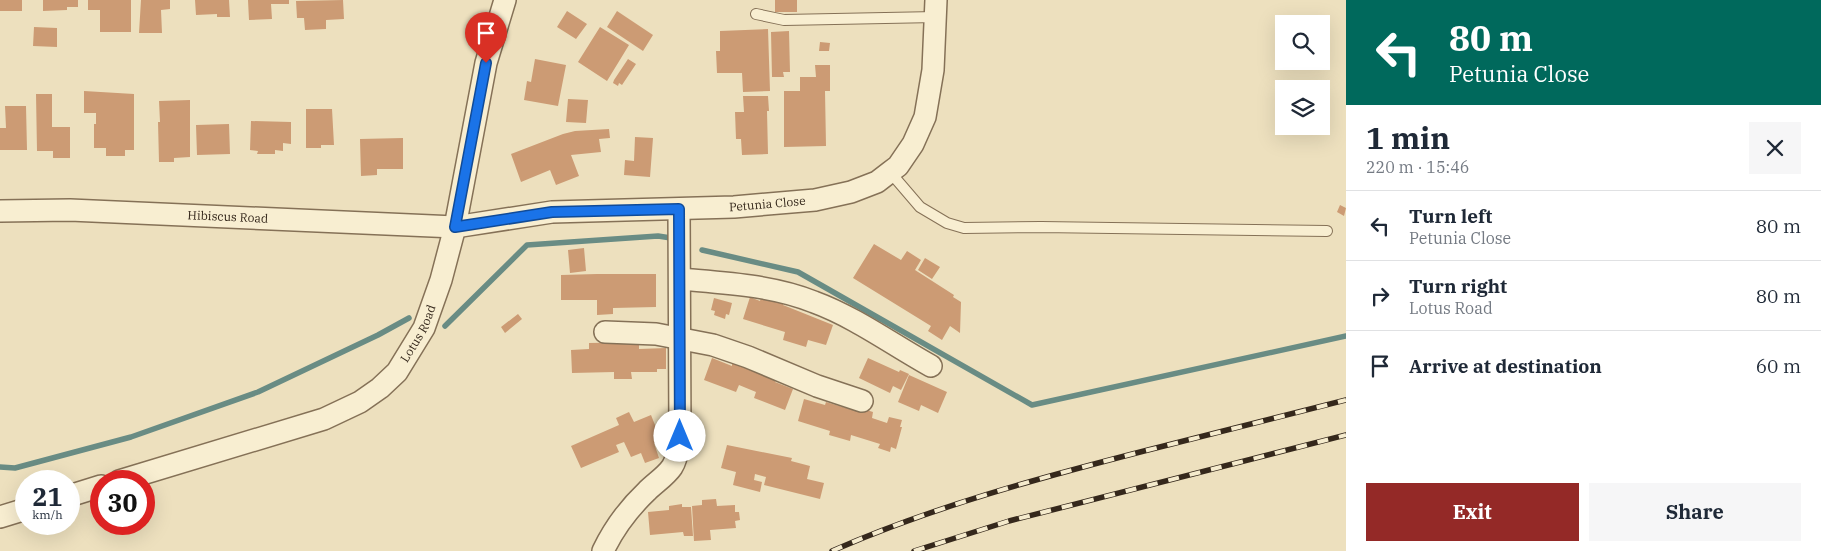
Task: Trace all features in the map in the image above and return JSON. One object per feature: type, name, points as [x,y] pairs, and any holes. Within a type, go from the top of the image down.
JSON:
[{"type":"street","name":"Lotus Road","points":[[155,470],[324,418],[360,402],[380,388],[397,372],[424,328],[441,280],[455,227],[486,63],[505,0]]},
{"type":"street","name":"Petunia Close","points":[[455,227],[552,212],[734,207],[815,200],[851,192],[876,182],[898,166],[913,144],[925,117],[933,70],[936,8]]},
{"type":"street","points":[[603,551],[624,515],[667,473],[675,462],[680,436],[679,209]]},
{"type":"street","name":"Hibiscus Road","points":[[0,211],[70,210],[455,227]]},
{"type":"street","points":[[680,279],[771,290],[798,296],[815,302],[860,325],[931,366]]},
{"type":"street","points":[[605,332],[656,334],[731,350],[817,386],[862,401]]},
{"type":"street","points":[[0,517],[15,512]]},
{"type":"lane","points":[[756,14],[784,20],[936,8]]},
{"type":"lane","points":[[890,172],[920,207],[946,223],[964,228],[1327,230]]},
{"type":"building","points":[[0,0],[22,0],[22,11],[0,11]]},
{"type":"building","points":[[43,0],[78,0],[78,7],[67,7],[67,10],[43,11]]},
{"type":"building","points":[[88,0],[131,0],[131,32],[100,32],[100,10],[88,10]]},
{"type":"building","points":[[141,0],[170,0],[170,9],[161,10],[162,33],[139,33]]},
{"type":"building","points":[[195,0],[229,0],[230,17],[217,17],[217,14],[196,15]]},
{"type":"building","points":[[248,0],[289,0],[289,4],[271,4],[272,19],[249,20]]},
{"type":"building","points":[[343,0],[344,19],[326,20],[326,29],[305,30],[304,18],[297,18],[296,1]]},
{"type":"building","points":[[775,0],[797,0],[797,12],[775,12]]},
{"type":"building","points":[[567,11],[587,24],[576,39],[557,27]]},
{"type":"building","points":[[617,11],[653,35],[643,51],[607,27]]},
{"type":"building","points":[[34,27],[57,28],[57,47],[33,46]]},
{"type":"building","points":[[600,27],[629,45],[607,81],[578,62]]},
{"type":"building","points":[[768,29],[770,91],[743,92],[742,73],[717,73],[716,51],[720,51],[720,31]]},
{"type":"building","points":[[789,31],[790,72],[783,72],[784,77],[772,77],[771,32]]},
{"type":"building","points":[[820,42],[830,43],[829,51],[819,51]]},
{"type":"building","points":[[535,59],[566,65],[558,106],[524,100],[527,81],[531,82]]},
{"type":"building","points":[[628,59],[636,64],[622,85],[619,83],[618,86],[613,83],[614,80]]},
{"type":"building","points":[[815,65],[830,65],[830,91],[825,91],[826,146],[784,147],[784,91],[800,91],[800,77],[816,77]]},
{"type":"building","points":[[84,91],[134,94],[134,150],[125,150],[125,156],[106,156],[106,148],[94,148],[96,113],[84,113]]},
{"type":"building","points":[[36,94],[52,94],[52,127],[70,127],[70,158],[53,158],[53,151],[37,151]]},
{"type":"building","points":[[743,96],[768,96],[768,154],[742,155],[741,139],[736,139],[735,112],[744,112]]},
{"type":"building","points":[[568,99],[588,100],[586,123],[566,122]]},
{"type":"building","points":[[190,100],[190,157],[174,158],[174,162],[159,162],[159,101]]},
{"type":"building","points":[[5,106],[26,106],[27,150],[0,150],[0,128],[6,128]]},
{"type":"building","points":[[306,109],[332,109],[334,145],[321,145],[321,148],[306,148]]},
{"type":"building","points":[[251,121],[291,122],[291,144],[283,143],[283,151],[275,150],[275,154],[257,154],[258,151],[250,150]]},
{"type":"building","points":[[229,124],[230,154],[197,155],[196,125]]},
{"type":"building","points":[[609,129],[610,138],[599,139],[601,152],[571,155],[579,176],[556,185],[550,170],[521,182],[511,154],[563,134],[575,131]]},
{"type":"building","points":[[635,137],[653,138],[650,177],[624,175],[625,160],[634,161]]},
{"type":"building","points":[[403,138],[403,169],[377,169],[377,175],[361,176],[360,139]]},
{"type":"building","points":[[1340,205],[1346,208],[1344,216],[1337,212]]},
{"type":"building","points":[[874,244],[901,260],[907,251],[921,260],[915,270],[954,295],[953,297],[961,302],[960,333],[950,326],[942,340],[928,331],[931,326],[853,278]]},
{"type":"building","points":[[584,248],[586,271],[570,273],[568,250]]},
{"type":"building","points":[[925,258],[940,267],[932,279],[918,270]]},
{"type":"building","points":[[656,274],[656,307],[613,308],[613,314],[597,315],[597,300],[561,300],[561,275]]},
{"type":"building","points":[[763,290],[785,296],[783,305],[833,325],[826,345],[808,340],[806,347],[783,340],[785,332],[743,319],[750,297],[760,301]]},
{"type":"building","points":[[714,298],[732,303],[729,315],[726,314],[725,319],[714,315],[715,311],[711,310]]},
{"type":"building","points":[[518,314],[522,319],[505,333],[501,327]]},
{"type":"building","points":[[639,342],[639,349],[666,348],[666,369],[657,369],[657,372],[631,372],[632,379],[614,379],[614,372],[572,373],[571,350],[589,349],[589,343]]},
{"type":"building","points":[[712,358],[732,366],[732,363],[761,374],[762,371],[777,377],[775,382],[793,389],[785,410],[754,398],[756,392],[739,385],[736,392],[704,380]]},
{"type":"building","points":[[868,358],[899,372],[900,370],[909,374],[901,390],[893,386],[890,393],[859,378]]},
{"type":"building","points":[[909,375],[947,392],[938,413],[921,405],[919,411],[898,402]]},
{"type":"building","points":[[804,399],[825,405],[826,402],[856,411],[857,407],[873,412],[872,418],[887,423],[889,417],[902,420],[896,449],[891,447],[890,452],[878,448],[880,444],[851,435],[850,441],[829,435],[830,431],[798,421]]},
{"type":"building","points":[[629,412],[634,422],[651,415],[661,440],[654,443],[659,458],[645,463],[641,453],[631,457],[624,442],[616,445],[619,452],[581,468],[571,446],[619,425],[616,418]]},
{"type":"building","points":[[727,445],[792,458],[791,461],[810,466],[807,479],[824,483],[820,499],[764,485],[766,477],[755,474],[754,480],[762,482],[760,492],[733,485],[736,472],[721,468]]},
{"type":"building","points":[[716,499],[717,506],[735,505],[735,512],[739,512],[740,520],[735,521],[736,528],[710,530],[711,540],[694,541],[692,506],[702,505],[702,500]]},
{"type":"building","points":[[682,504],[682,507],[691,507],[693,536],[684,536],[683,532],[650,535],[648,512],[669,510],[669,506]]},
{"type":"waterway","points":[[445,326],[527,245],[658,236],[671,238]]},
{"type":"waterway","points":[[702,250],[798,272],[1032,405],[1346,336]]},
{"type":"waterway","points":[[0,467],[15,468],[131,437],[258,392],[378,335],[409,318]]},
{"type":"railway","points":[[832,551],[947,507],[1026,483],[1346,400]]},
{"type":"railway","points":[[914,551],[1009,521],[1346,435]]},
{"type":"route","points":[[486,63],[455,227],[552,212],[679,209],[680,436]]}]
